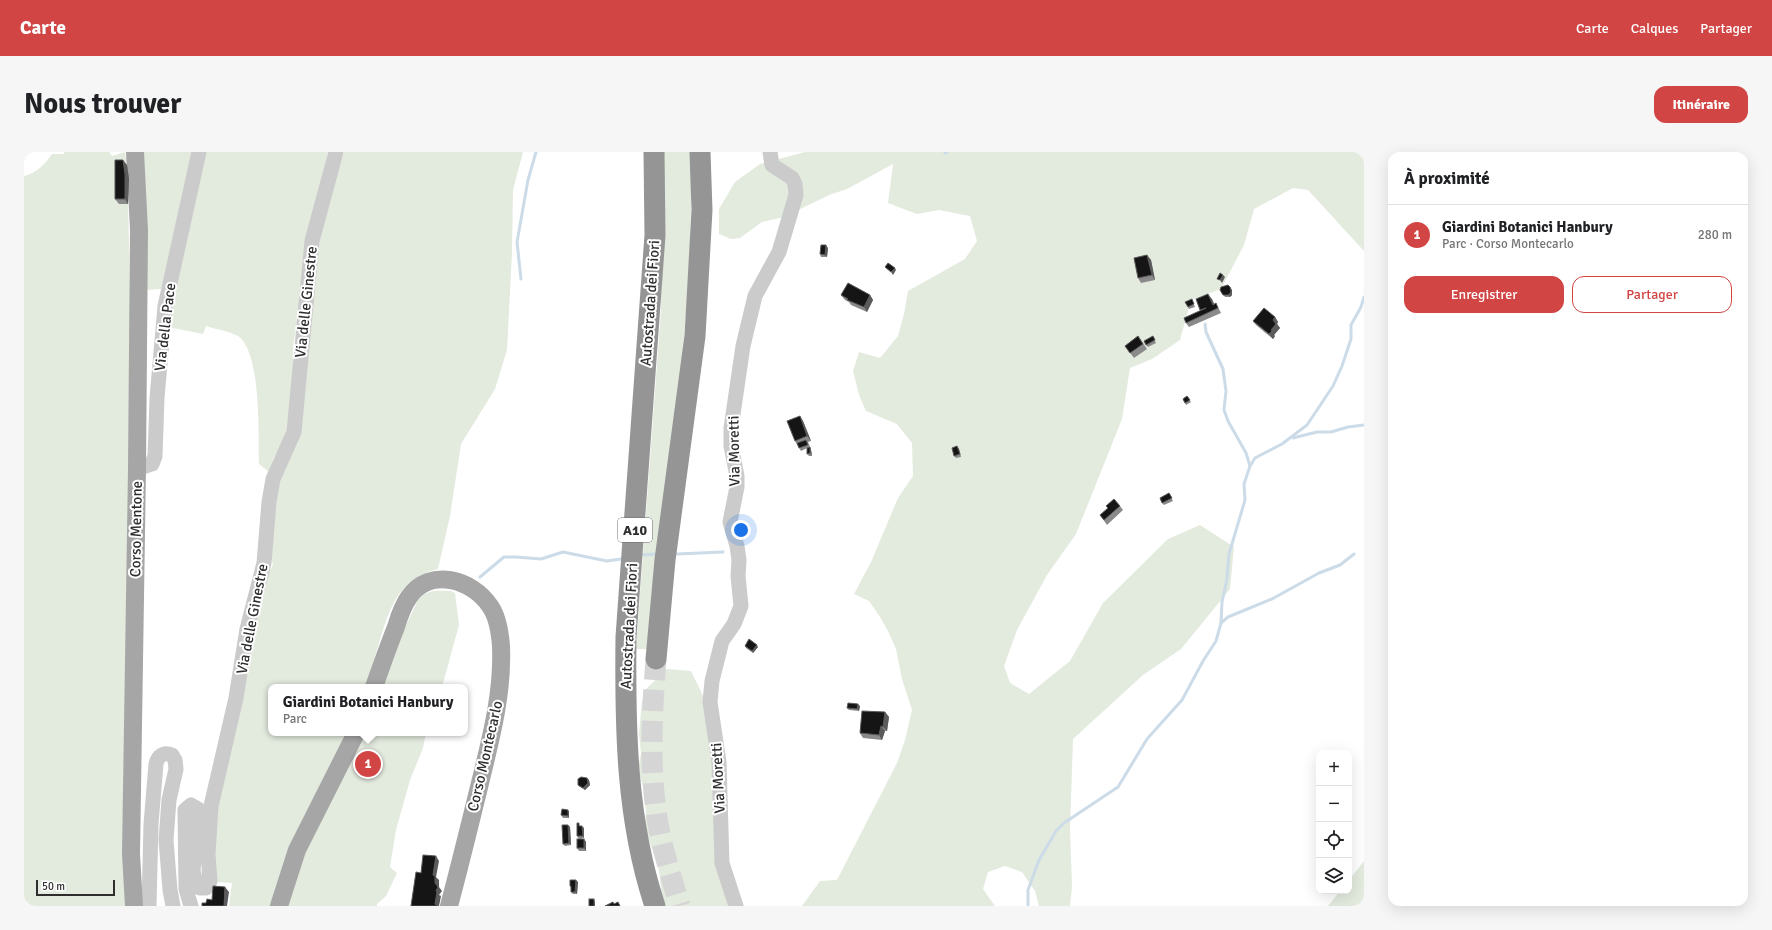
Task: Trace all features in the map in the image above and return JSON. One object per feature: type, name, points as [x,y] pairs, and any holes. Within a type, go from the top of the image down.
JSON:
[{"type":"highway","name":"Autostrada dei Fiori","points":[[654,152],[654,235],[626,637],[625,696],[626,743],[631,798],[639,844],[655,906]]},
{"type":"highway","name":"Autostrada dei Fiori","points":[[656,659],[665,560],[695,336],[702,210],[700,152]]},
{"type":"main road","name":"Corso Mentone","points":[[134,906],[131,854],[139,230],[135,152]]},
{"type":"main road","name":"Corso Montecarlo","points":[[375,684],[408,598],[422,584],[430,580],[440,579],[462,583],[476,592],[490,606],[495,616],[501,646],[501,666],[496,719],[449,906]]},
{"type":"main road","points":[[279,906],[297,850],[354,736]]},
{"type":"street","name":"Via della Pace","points":[[137,469],[152,464],[155,456],[157,398],[165,306],[199,152]]},
{"type":"street","name":"Via delle Ginestre","points":[[191,906],[186,889],[185,810],[191,805],[198,809],[193,871],[197,886],[206,888],[210,881],[208,854],[211,806],[236,698],[247,629],[264,563],[269,502],[273,479],[294,432],[312,241],[336,152]]},
{"type":"street","name":"Via Moretti","points":[[736,906],[722,863],[719,762],[710,702],[712,681],[722,641],[734,624],[741,606],[738,553],[730,522],[737,486],[731,428],[743,346],[755,296],[779,252],[796,195],[796,184],[792,178],[772,165],[770,152]]},
{"type":"street","points":[[149,906],[151,824],[156,764],[161,755],[168,754],[172,755],[176,764],[169,800],[166,840],[170,890],[173,906]]},
{"type":"shaded area","points":[[65,152],[109,152],[112,156],[125,152],[129,178],[119,204],[128,204],[130,284],[129,526],[123,847],[126,906],[24,906],[24,176],[33,173],[40,168],[52,154],[63,154]]},
{"type":"shaded area","points":[[140,152],[193,152],[161,289],[145,290]]},
{"type":"shaded area","points":[[205,152],[328,152],[312,219],[303,289],[293,346],[293,403],[286,440],[274,457],[269,472],[259,464],[258,416],[255,377],[246,345],[238,336],[234,334],[206,326],[203,334],[168,327]]},
{"type":"shaded area","points":[[344,152],[523,152],[513,190],[512,252],[507,350],[495,389],[461,444],[450,516],[438,569],[413,580],[398,596],[387,618],[367,684],[268,684],[268,736],[425,736],[423,748],[410,780],[396,830],[390,867],[397,873],[386,896],[377,904],[377,906],[229,906],[232,883],[216,882],[214,817],[267,572],[271,569],[273,564],[269,554],[272,507],[305,357],[321,228]]},
{"type":"shaded area","points":[[663,152],[691,152],[691,214],[688,276],[678,401],[649,649],[636,649],[661,310]]},
{"type":"shaded area","points":[[805,152],[1364,152],[1364,251],[1308,190],[1293,188],[1254,209],[1244,245],[1221,289],[1191,300],[1180,340],[1152,359],[1130,368],[1122,419],[1076,534],[1047,575],[1017,630],[1004,666],[1010,683],[1029,694],[1070,661],[1103,603],[1168,539],[1200,525],[1234,547],[1230,589],[1181,649],[1143,675],[1073,739],[1070,829],[1072,887],[1070,906],[1039,906],[1035,891],[1022,872],[1005,866],[988,872],[983,889],[995,906],[802,906],[820,881],[837,880],[897,763],[905,740],[912,710],[902,679],[896,649],[888,631],[869,601],[854,594],[871,562],[898,498],[913,476],[912,443],[897,424],[866,411],[859,395],[853,371],[859,352],[880,358],[898,336],[908,291],[965,259],[977,241],[970,216],[939,210],[917,214],[888,203],[893,164],[847,189],[829,195],[784,217],[762,222],[740,238],[731,239],[719,234],[719,209],[735,182],[760,164]]},
{"type":"shaded area","points":[[451,591],[455,593],[459,625],[443,684],[378,684],[418,600],[429,592]]},
{"type":"shaded area","points":[[667,669],[691,671],[707,704],[732,906],[666,906],[661,890],[659,870],[645,828],[646,812],[644,790],[638,769],[641,753],[639,734],[642,701],[645,690]]},
{"type":"shaded area","points":[[1364,861],[1364,906],[1328,906],[1338,894],[1352,894],[1352,876]]},
{"type":"building","points":[[115,160],[123,160],[125,174],[125,199],[115,199]]},
{"type":"building","points":[[821,245],[826,245],[825,255],[820,254]]},
{"type":"building","points":[[1147,255],[1152,275],[1138,278],[1134,258]]},
{"type":"building","points":[[888,263],[895,268],[891,272],[885,267]]},
{"type":"building","points":[[1220,273],[1223,275],[1220,280],[1217,279]]},
{"type":"building","points":[[848,283],[870,295],[864,307],[847,300],[848,299],[841,295]]},
{"type":"building","points":[[1228,285],[1231,292],[1228,295],[1223,295],[1220,290],[1221,287]]},
{"type":"building","points":[[1208,294],[1213,305],[1216,303],[1218,308],[1186,323],[1184,318],[1206,308],[1200,310],[1196,299]]},
{"type":"building","points":[[1192,299],[1194,304],[1188,307],[1185,302]]},
{"type":"building","points":[[1264,308],[1275,317],[1273,320],[1276,324],[1269,334],[1253,321]]},
{"type":"building","points":[[1138,336],[1143,344],[1130,353],[1125,346]]},
{"type":"building","points":[[1153,336],[1155,340],[1146,345],[1144,341]]},
{"type":"building","points":[[1187,396],[1190,400],[1185,403],[1183,399]]},
{"type":"building","points":[[800,416],[807,436],[795,441],[787,421]]},
{"type":"building","points":[[806,440],[808,445],[799,448],[797,443]]},
{"type":"building","points":[[957,446],[960,454],[954,456],[952,448]]},
{"type":"building","points":[[810,447],[810,453],[807,454],[807,448]]},
{"type":"building","points":[[1169,493],[1172,498],[1162,503],[1160,498]]},
{"type":"building","points":[[1114,499],[1120,506],[1104,520],[1100,515],[1108,508],[1106,506]]},
{"type":"building","points":[[749,639],[757,645],[752,651],[745,646]]},
{"type":"building","points":[[848,703],[858,704],[857,709],[847,708]]},
{"type":"building","points":[[862,711],[885,712],[883,727],[881,726],[879,735],[860,733]]},
{"type":"building","points":[[581,777],[587,778],[588,783],[583,788],[578,785],[578,779]]},
{"type":"building","points":[[562,809],[568,810],[568,816],[561,815]]},
{"type":"building","points":[[577,823],[579,823],[579,826],[582,826],[583,836],[577,836]]},
{"type":"building","points":[[562,825],[568,825],[569,843],[563,844]]},
{"type":"building","points":[[577,839],[584,839],[584,848],[577,848]]},
{"type":"building","points":[[423,855],[436,856],[433,875],[435,876],[435,883],[438,887],[436,891],[436,906],[411,906],[416,872],[421,873]]},
{"type":"building","points":[[570,880],[576,880],[575,892],[571,892]]},
{"type":"building","points":[[213,886],[225,887],[224,906],[202,906],[202,903],[206,903],[207,899],[212,900]]},
{"type":"building","points":[[589,899],[594,899],[594,906],[589,906]]},
{"type":"building","points":[[613,902],[614,904],[618,902],[620,906],[605,906]]},
{"type":"waterway","points":[[521,279],[517,242],[528,180],[536,152]]},
{"type":"waterway","points":[[1028,906],[1028,890],[1039,860],[1056,831],[1064,823],[1118,787],[1147,739],[1182,700],[1203,661],[1216,641],[1221,623],[1222,602],[1227,579],[1229,554],[1245,500],[1244,484],[1250,466],[1255,458],[1282,444],[1307,425],[1333,386],[1342,366],[1351,339],[1351,325],[1361,307],[1364,297]]},
{"type":"waterway","points":[[1205,324],[1206,332],[1223,369],[1226,391],[1224,410],[1228,421],[1246,453],[1250,466]]},
{"type":"waterway","points":[[1293,438],[1317,432],[1331,432],[1348,427],[1364,425]]},
{"type":"waterway","points":[[480,577],[504,557],[541,559],[563,552],[607,561],[621,559]]},
{"type":"waterway","points":[[677,554],[723,552]]},
{"type":"waterway","points":[[641,555],[657,554]]},
{"type":"waterway","points":[[1221,623],[1228,617],[1272,599],[1319,573],[1340,565],[1354,554]]},
{"type":"tunnel","points":[[656,659],[652,739],[654,798],[661,840],[680,906]]},
{"type":"place","name":"Giardini Botanici Hanbury","points":[[368,764]]}]
